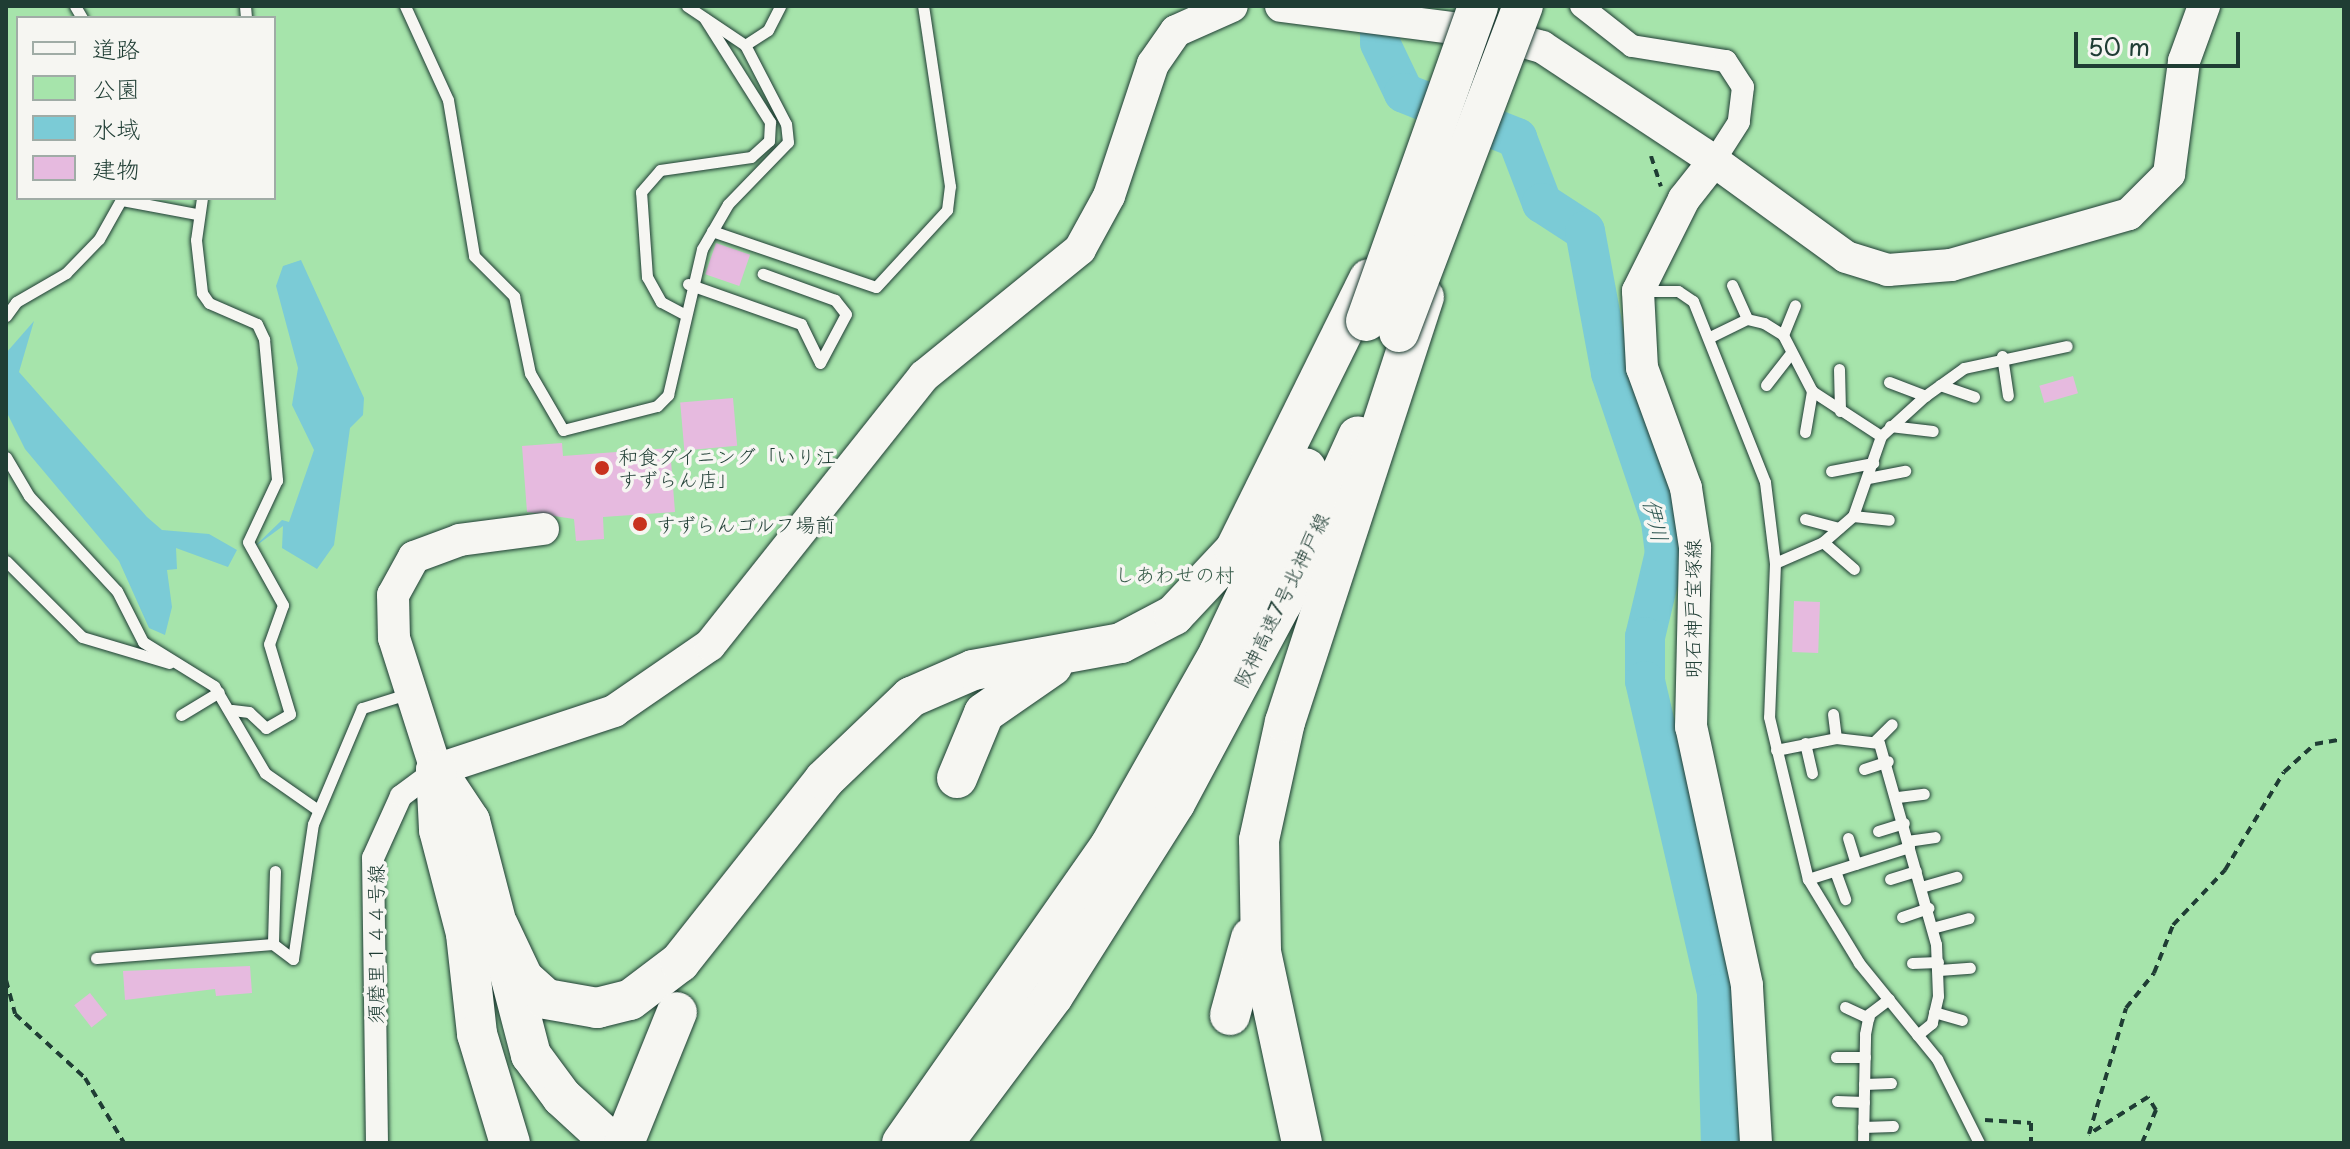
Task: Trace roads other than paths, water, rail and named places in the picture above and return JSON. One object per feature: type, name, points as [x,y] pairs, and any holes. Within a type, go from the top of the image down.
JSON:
[{"type":"highway","name":"阪神高速7号北神戸線","points":[[943,1143],[1091,939],[1205,749],[1312,541],[1383,327],[1456,69],[1478,6]]},
{"type":"highway","name":"阪神高速7号北神戸線","points":[[902,1143],[1057,928],[1185,717],[1460,173],[1523,6]]},
{"type":"highway","points":[[482,929],[523,978],[546,999],[597,1008],[630,1000],[680,962],[824,780],[895,709],[973,670],[1081,653],[1139,637],[1206,587],[1383,327]]},
{"type":"highway","points":[[1230,1015],[1255,906],[1276,752],[1383,327]]},
{"type":"highway","points":[[957,778],[974,729],[996,700],[1081,653]]},
{"type":"highway","points":[[436,770],[470,821],[482,929],[477,1034],[510,1143]]},
{"type":"highway","points":[[1255,906],[1302,1143]]},
{"type":"highway","points":[[482,929],[531,1055],[589,1134]]},
{"type":"highway","points":[[624,1143],[677,1012]]},
{"type":"street","points":[[543,529],[460,540],[414,557],[393,595],[394,638],[436,770],[614,711],[710,645],[924,376],[1080,249],[1109,196],[1153,64],[1176,31],[1232,6]]},
{"type":"street","points":[[1281,6],[1426,23],[1542,47],[1714,161],[1846,257],[1888,270],[1925,271],[2091,230],[2129,214],[2169,174],[2184,61],[2204,6]]},
{"type":"street","points":[[1581,6],[1632,46],[1726,61],[1743,87],[1739,122],[1714,161]]},
{"type":"street","name":"明石神戸宝塚線","points":[[1714,161],[1684,199],[1638,291],[1642,368],[1686,488],[1695,547],[1691,727],[1747,985],[1756,1143]]},
{"type":"street","name":"須磨里１４４号線","points":[[377,1143],[373,858],[401,796],[436,770]]},
{"type":"lane","points":[[405,6],[448,100],[474,256],[514,296],[530,373],[563,430],[657,406],[668,395],[688,284],[712,231],[728,204],[788,142],[786,124],[745,45],[702,13],[687,6]]},
{"type":"lane","points":[[745,45],[768,30],[780,6]]},
{"type":"lane","points":[[712,231],[876,287],[947,210],[950,186],[923,6]]},
{"type":"lane","points":[[682,313],[661,302],[647,277],[641,192],[660,170],[751,157],[769,141],[770,122],[702,13]]},
{"type":"lane","points":[[6,316],[11,301],[66,273],[121,200]]},
{"type":"lane","points":[[127,200],[196,214]]},
{"type":"lane","points":[[201,200],[196,214],[202,293],[209,303],[257,324],[264,339],[277,480],[248,542],[283,605],[269,644],[290,714],[266,728],[249,712],[232,710]]},
{"type":"lane","points":[[688,284],[801,324],[820,363],[846,314],[835,300],[763,274]]},
{"type":"lane","points":[[1732,285],[1747,319],[1783,335],[1812,391],[1881,436]]},
{"type":"lane","points":[[1638,291],[1678,291],[1693,301],[1712,336],[1765,482],[1775,563],[1767,670],[1776,750],[1808,879],[1917,1035],[1971,1121],[1979,1143]]},
{"type":"lane","points":[[1783,335],[1795,305]]},
{"type":"lane","points":[[1712,336],[1747,319]]},
{"type":"lane","points":[[1775,563],[1823,542],[1853,516],[1881,436],[1925,396],[1964,368],[2002,356],[2067,346]]},
{"type":"lane","points":[[1766,385],[1791,353]]},
{"type":"lane","points":[[2002,356],[2008,396]]},
{"type":"lane","points":[[1839,369],[1840,411]]},
{"type":"lane","points":[[1889,382],[1925,396]]},
{"type":"lane","points":[[1940,385],[1974,397]]},
{"type":"lane","points":[[1805,432],[1812,391]]},
{"type":"lane","points":[[1890,426],[1933,431]]},
{"type":"lane","points":[[6,457],[29,496],[117,591],[143,642],[219,692],[232,710],[265,773],[318,810]]},
{"type":"lane","points":[[1831,471],[1873,463]]},
{"type":"lane","points":[[1868,478],[1905,471]]},
{"type":"lane","points":[[1853,516],[1889,520]]},
{"type":"lane","points":[[1805,519],[1839,528]]},
{"type":"lane","points":[[1823,542],[1854,569]]},
{"type":"lane","points":[[6,561],[82,637],[181,666]]},
{"type":"lane","points":[[181,715],[219,692]]},
{"type":"lane","points":[[96,958],[273,944],[293,959],[318,810],[362,708],[410,693]]},
{"type":"lane","points":[[1833,714],[1836,738]]},
{"type":"lane","points":[[1874,742],[1892,724]]},
{"type":"lane","points":[[1776,750],[1836,738],[1874,742],[1888,761],[1908,844],[1928,908],[1938,966],[1934,1012],[1917,1035]]},
{"type":"lane","points":[[1805,743],[1812,773]]},
{"type":"lane","points":[[1864,769],[1888,761]]},
{"type":"lane","points":[[1898,797],[1924,794]]},
{"type":"lane","points":[[1878,831],[1904,823]]},
{"type":"lane","points":[[1808,879],[1935,837]]},
{"type":"lane","points":[[1848,838],[1856,864]]},
{"type":"lane","points":[[273,944],[275,871]]},
{"type":"lane","points":[[1835,871],[1845,899]]},
{"type":"lane","points":[[1890,879],[1916,871]]},
{"type":"lane","points":[[1921,887],[1957,877]]},
{"type":"lane","points":[[1902,917],[1928,908]]},
{"type":"lane","points":[[1932,928],[1969,918]]},
{"type":"lane","points":[[1912,963],[1970,968]]},
{"type":"lane","points":[[1863,1143],[1869,1018],[1889,999]]},
{"type":"lane","points":[[1845,1007],[1869,1018]]},
{"type":"lane","points":[[1934,1012],[1962,1020]]},
{"type":"lane","points":[[1836,1057],[1865,1057]]},
{"type":"lane","points":[[1864,1084],[1891,1083]]},
{"type":"lane","points":[[1837,1101],[1864,1102]]},
{"type":"lane","points":[[1863,1127],[1893,1126]]},
{"type":"water","points":[[301,260],[364,398],[363,415],[350,428],[334,545],[317,569],[282,548],[283,526],[253,548],[282,520],[289,522],[314,450],[292,405],[298,368],[276,286],[283,266]]},
{"type":"water","points":[[34,321],[19,372],[147,517],[162,530],[209,534],[237,550],[228,567],[176,548],[177,569],[167,570],[172,607],[165,635],[149,628],[119,561],[25,449],[6,411],[6,353]]},
{"type":"waterway","name":"伊川","points":[[1379,6],[1380,43],[1404,93],[1517,138],[1542,203],[1585,231],[1611,373],[1661,521],[1665,553],[1645,637],[1645,681],[1717,994],[1721,1143]]},
{"type":"place","name":"和食ダイニング「いり江 すずらん店」","points":[[602,468]]},
{"type":"place","name":"すずらんゴルフ場前","points":[[640,524]]},
{"type":"park label","name":"しあわせの村","points":[[1175,574]]}]
